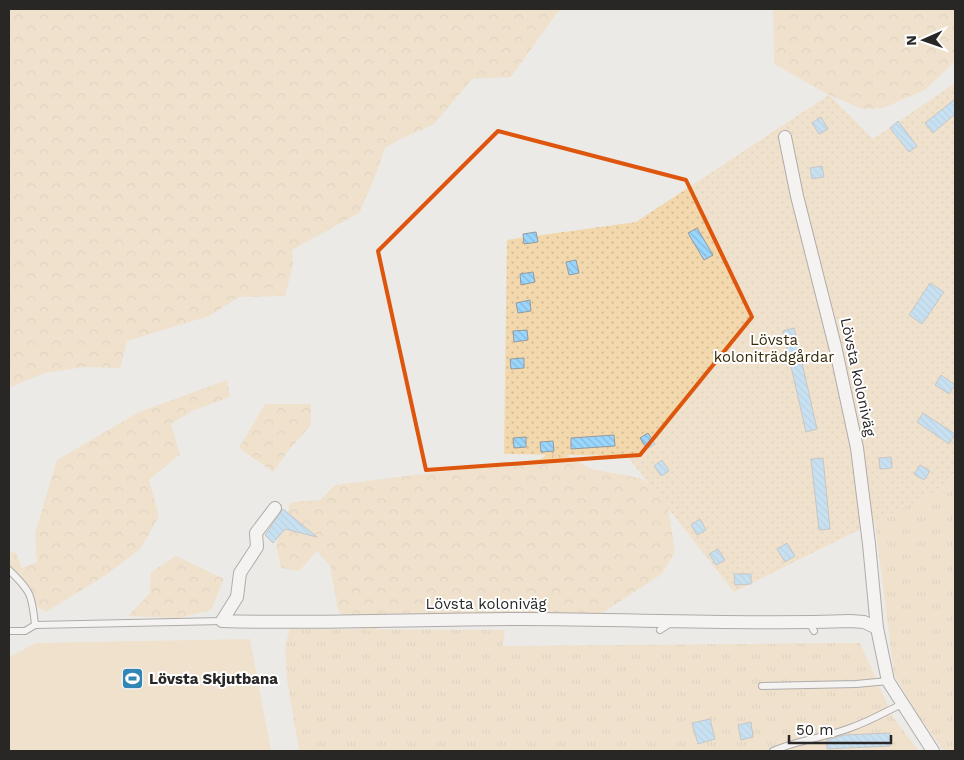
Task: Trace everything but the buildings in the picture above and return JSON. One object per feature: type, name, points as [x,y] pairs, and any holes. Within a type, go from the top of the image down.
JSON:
[{"type":"street","name":"Lövsta koloniväg","points":[[785,137],[857,448],[877,628],[888,681],[933,751]]},
{"type":"street","points":[[222,621],[237,597],[240,573],[257,548],[256,534],[274,508]]},
{"type":"street","name":"Lövsta koloniväg","points":[[222,621],[281,623],[519,619],[812,627],[864,622],[877,628]]},
{"type":"lane","points":[[9,570],[29,592],[33,603],[35,625]]},
{"type":"lane","points":[[9,631],[25,631],[35,625],[222,621]]},
{"type":"lane","points":[[660,630],[672,622]]},
{"type":"lane","points":[[762,686],[856,684],[888,681]]},
{"type":"lane","points":[[772,751],[787,744],[818,738],[850,728],[902,704]]},
{"type":"highlighted area","points":[[498,131],[686,180],[752,317],[640,455],[426,470],[378,251]]},
{"type":"green space","points":[[9,9],[564,9],[557,13],[511,77],[472,79],[434,124],[385,148],[359,213],[292,250],[293,265],[285,296],[239,297],[209,316],[127,341],[120,368],[85,367],[44,373],[9,388]]},
{"type":"green space","points":[[773,9],[955,9],[955,61],[925,90],[883,108],[863,109],[829,95],[774,64]]},
{"type":"green space","name":"Lövsta koloniträdgårdar","points":[[955,83],[955,471],[945,487],[734,592],[627,456],[504,454],[507,240],[636,222],[829,95],[873,139]]},
{"type":"green space","points":[[227,380],[230,397],[192,411],[171,424],[180,454],[149,480],[159,516],[141,548],[106,575],[46,612],[27,600],[21,574],[9,570],[9,552],[16,553],[22,568],[37,562],[35,533],[57,460],[139,412]]},
{"type":"green space","points":[[265,404],[311,404],[311,425],[273,472],[239,448]]},
{"type":"green space","points":[[554,448],[591,469],[640,478],[666,494],[675,552],[662,574],[602,613],[388,618],[374,632],[355,628],[338,610],[330,566],[317,551],[299,571],[281,568],[276,545],[291,502],[320,500],[335,485],[541,459]]},
{"type":"green space","points":[[955,471],[955,751],[944,751],[917,714],[894,674],[875,522],[945,487]]},
{"type":"green space","points":[[176,556],[224,579],[211,610],[179,618],[128,616],[150,593],[151,572]]},
{"type":"green space","points":[[290,629],[505,630],[503,646],[860,643],[893,717],[919,751],[299,751],[287,680],[285,646]]},
{"type":"green space","name":"Lövsta Skjutbana","points":[[250,639],[271,751],[9,751],[9,657],[36,643]]},
{"type":"place","name":"Lövsta Skjutbana","points":[[133,679]]}]
